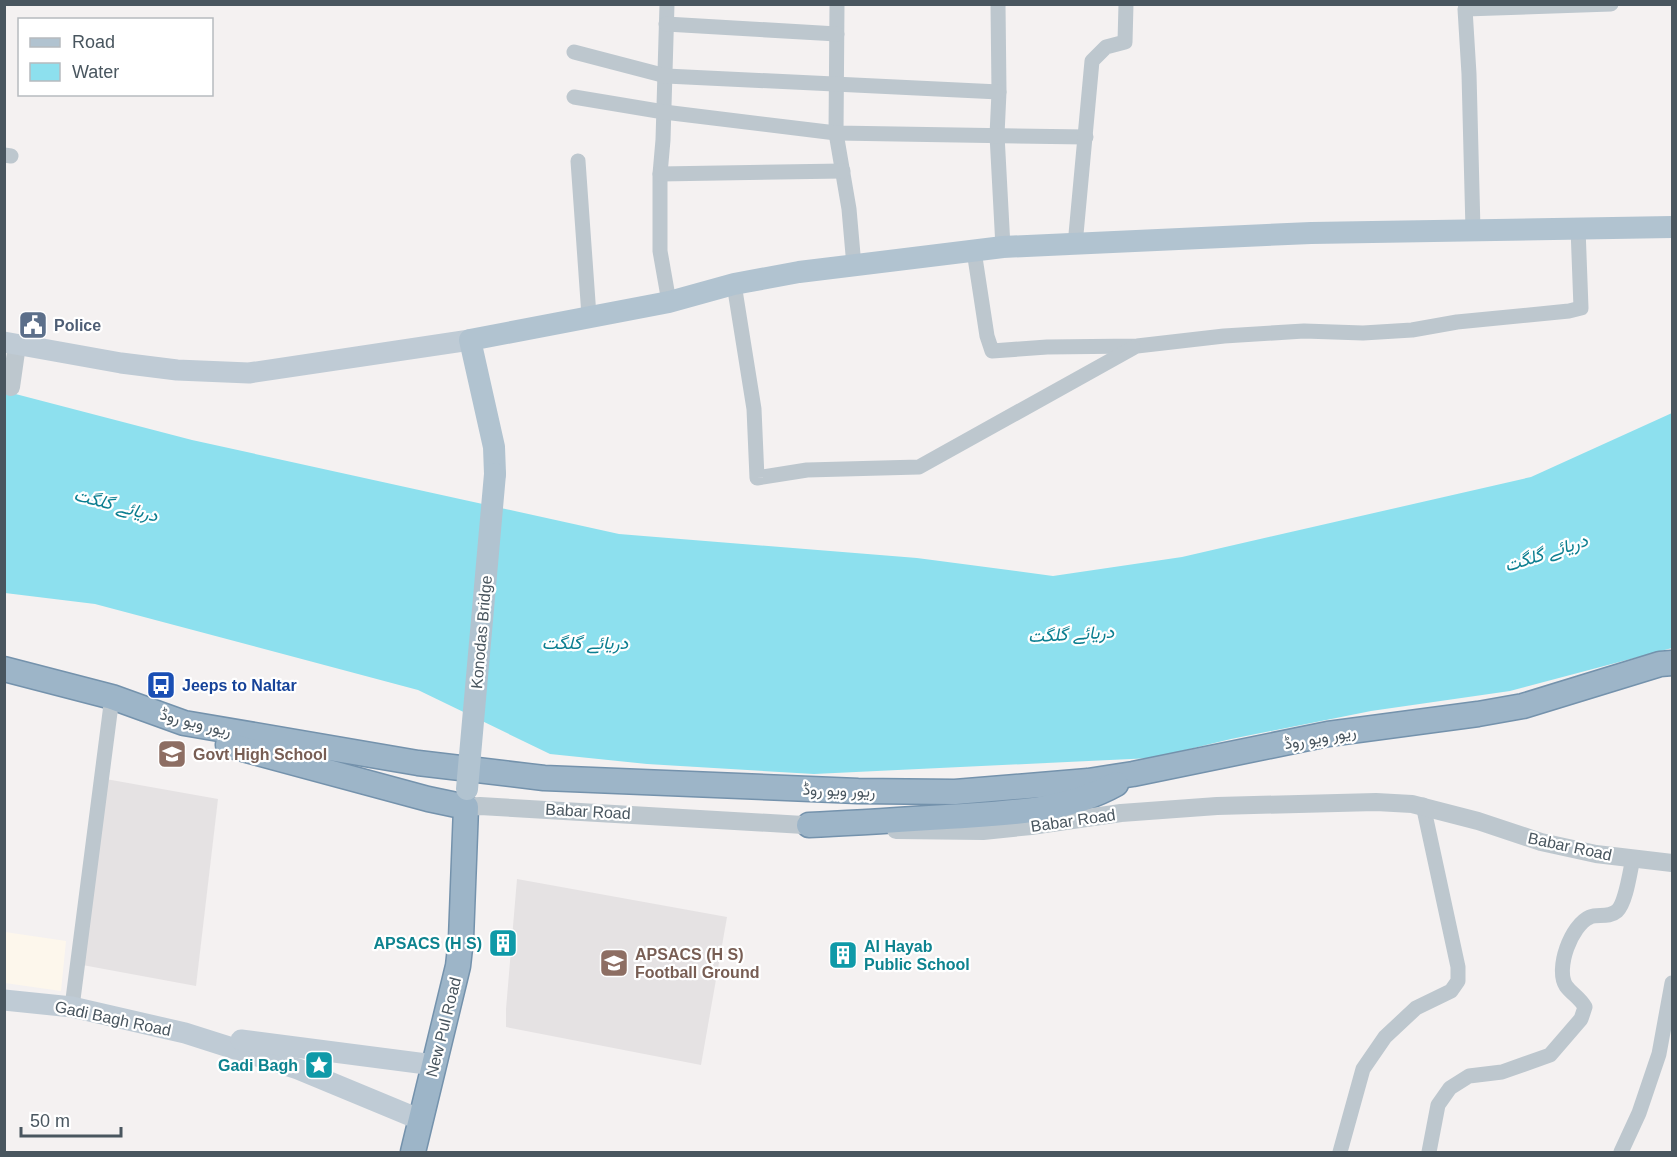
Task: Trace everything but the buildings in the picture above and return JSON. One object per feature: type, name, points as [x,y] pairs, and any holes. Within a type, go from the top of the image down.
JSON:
[{"type":"highway","name":"ریور ویو روڈ","points":[[4,669],[112,697],[183,723],[418,763],[544,778],[858,791],[955,792],[1041,786],[1133,774],[1328,734],[1423,723],[1523,705],[1660,664],[1672,663]]},
{"type":"highway","points":[[183,723],[197,735],[213,741],[396,789],[428,800],[466,798]]},
{"type":"highway","points":[[809,825],[1005,813],[1055,807],[1082,800],[1133,774]]},
{"type":"highway","name":"New Pul Road","points":[[421,1120],[458,966],[466,798]]},
{"type":"highway","points":[[413,1152],[421,1120]]},
{"type":"main road","points":[[11,344],[177,370],[249,373],[470,340],[669,302],[734,284],[799,272],[974,251],[1311,233],[1672,227]]},
{"type":"main road","name":"Konodas Bridge","points":[[466,798],[495,474],[494,447],[470,340]]},
{"type":"main road","name":"Gadi Bagh Road","points":[[4,1000],[72,1007],[185,1033],[298,1069],[421,1120]]},
{"type":"main road","name":"Gadi Bagh Road","points":[[185,1033],[434,1065]]},
{"type":"main road","points":[[298,1069],[304,1048]]},
{"type":"street","points":[[667,4],[666,76],[660,174],[660,251],[669,302]]},
{"type":"street","points":[[837,4],[836,133],[849,209],[854,266]]},
{"type":"street","points":[[998,4],[997,135],[1004,248]]},
{"type":"street","points":[[1075,245],[1092,61],[1106,47],[1125,42],[1126,4]]},
{"type":"street","points":[[1473,230],[1465,9],[1611,4]]},
{"type":"street","points":[[666,24],[837,34]]},
{"type":"street","points":[[574,52],[666,76],[999,92]]},
{"type":"street","points":[[574,97],[664,112],[836,133],[1086,137]]},
{"type":"street","points":[[578,161],[589,316]]},
{"type":"street","points":[[660,174],[843,171]]},
{"type":"street","points":[[974,251],[987,336],[992,351],[1047,346],[1137,346],[1224,336],[1304,331],[1363,333],[1412,330],[1581,308],[1578,228]]},
{"type":"street","points":[[734,284],[754,409],[757,478],[807,470],[919,467],[1137,346]]},
{"type":"street","points":[[11,344],[11,387]]},
{"type":"street","points":[[72,1007],[112,697]]},
{"type":"street","name":"Babar Road","points":[[466,798],[480,806],[927,831],[983,831],[1120,813],[1217,806],[1376,802],[1423,805],[1541,842],[1596,854],[1672,863]]},
{"type":"street","points":[[1340,1152],[1363,1069],[1385,1036],[1416,1008],[1451,991],[1458,981],[1458,967],[1423,805]]},
{"type":"street","points":[[1429,1152],[1438,1105],[1450,1088],[1469,1076],[1502,1072],[1550,1055],[1581,1019],[1585,1007],[1581,1000],[1566,987],[1562,973],[1567,943],[1590,917],[1604,916],[1616,911],[1623,901],[1633,858]]},
{"type":"street","points":[[1621,1152],[1639,1113],[1659,1054],[1672,983]]},
{"type":"shaded area","points":[[100,778],[218,799],[196,986],[77,964]]},
{"type":"shaded area","name":"APSACS (H S) Football Ground","points":[[517,879],[727,917],[701,1065],[506,1027]]},
{"type":"shaded area","points":[[5,932],[66,941],[61,991],[5,983]]},
{"type":"water","name":"دریائے گلگت","points":[[4,391],[192,440],[619,534],[917,558],[1053,576],[1182,557],[1531,477],[1672,413],[1672,648],[1510,691],[1371,711],[1231,739],[1152,758],[814,774],[647,764],[550,754],[418,690],[95,604],[5,593]]},
{"type":"place","name":"Police","points":[[33,325]]},
{"type":"place","name":"Jeeps to Naltar","points":[[161,685]]},
{"type":"place","name":"Govt High School","points":[[172,754]]},
{"type":"place","name":"APSACS (H S)","points":[[503,943]]},
{"type":"place","name":"Al Hayab Public School","points":[[843,955]]},
{"type":"place","name":"APSACS (H S) Football Ground","points":[[614,963]]},
{"type":"place","name":"Gadi Bagh","points":[[319,1065]]}]
